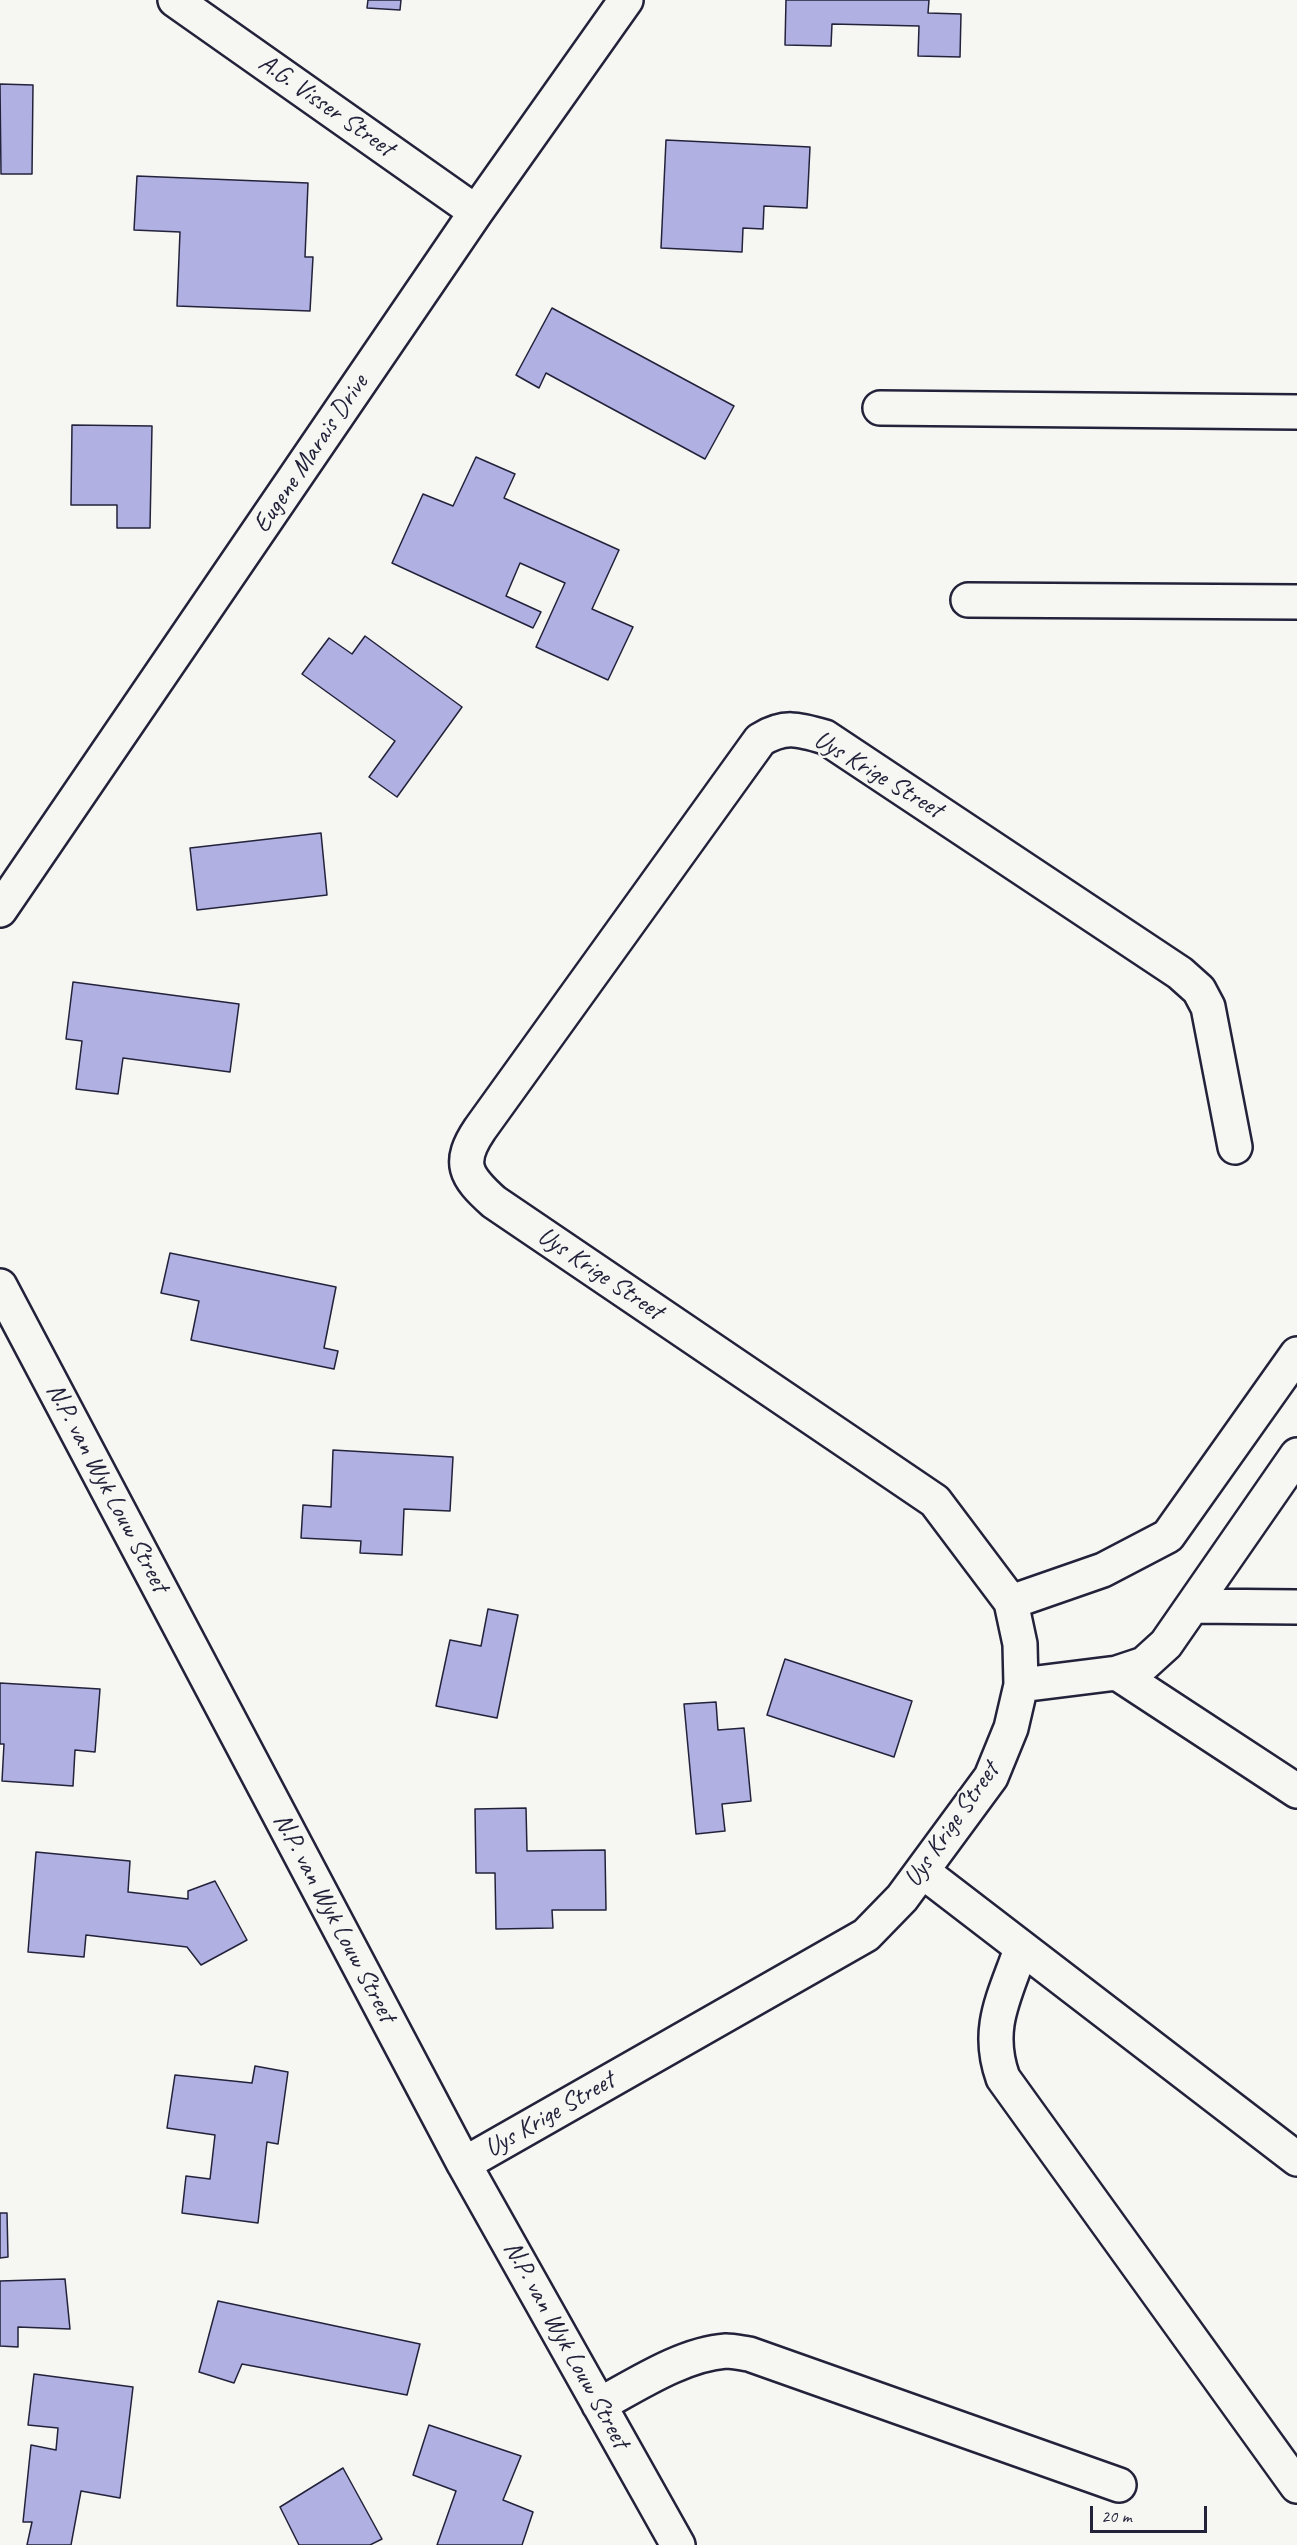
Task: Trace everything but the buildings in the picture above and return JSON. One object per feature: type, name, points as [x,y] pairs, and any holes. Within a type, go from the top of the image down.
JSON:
[{"type":"street","name":"A.G. Visser Street","points":[[175,0],[476,212]]},
{"type":"street","name":"Eugene Marais Drive","points":[[0,910],[476,212],[627,0]]},
{"type":"street","points":[[880,408],[1297,412]]},
{"type":"street","points":[[968,600],[1297,602]]},
{"type":"street","name":"Uys Krige Street","points":[[464,2164],[866,1935],[902,1898],[991,1777],[1011,1728],[1021,1685],[1020,1644],[1011,1602],[935,1502],[494,1202],[478,1187],[467,1171],[465,1157],[469,1145],[760,740],[775,731],[786,729],[825,737],[1180,973],[1198,990],[1208,1007],[1235,1147]]},
{"type":"street","name":"N.P. van Wyk Louw Street","points":[[0,1286],[464,2164],[678,2545]]},
{"type":"street","points":[[1011,1602],[1103,1570],[1168,1536],[1297,1354]]},
{"type":"street","points":[[1021,1685],[1117,1673],[1144,1664],[1166,1644],[1297,1455]]},
{"type":"street","points":[[1193,1606],[1297,1607]]},
{"type":"street","points":[[1117,1673],[1297,1791]]},
{"type":"street","points":[[922,1871],[1297,2159]]},
{"type":"street","points":[[1022,1949],[995,2024],[996,2059],[1003,2078],[1297,2486]]},
{"type":"street","points":[[599,2405],[666,2369],[726,2351],[749,2354],[1119,2485]]}]
